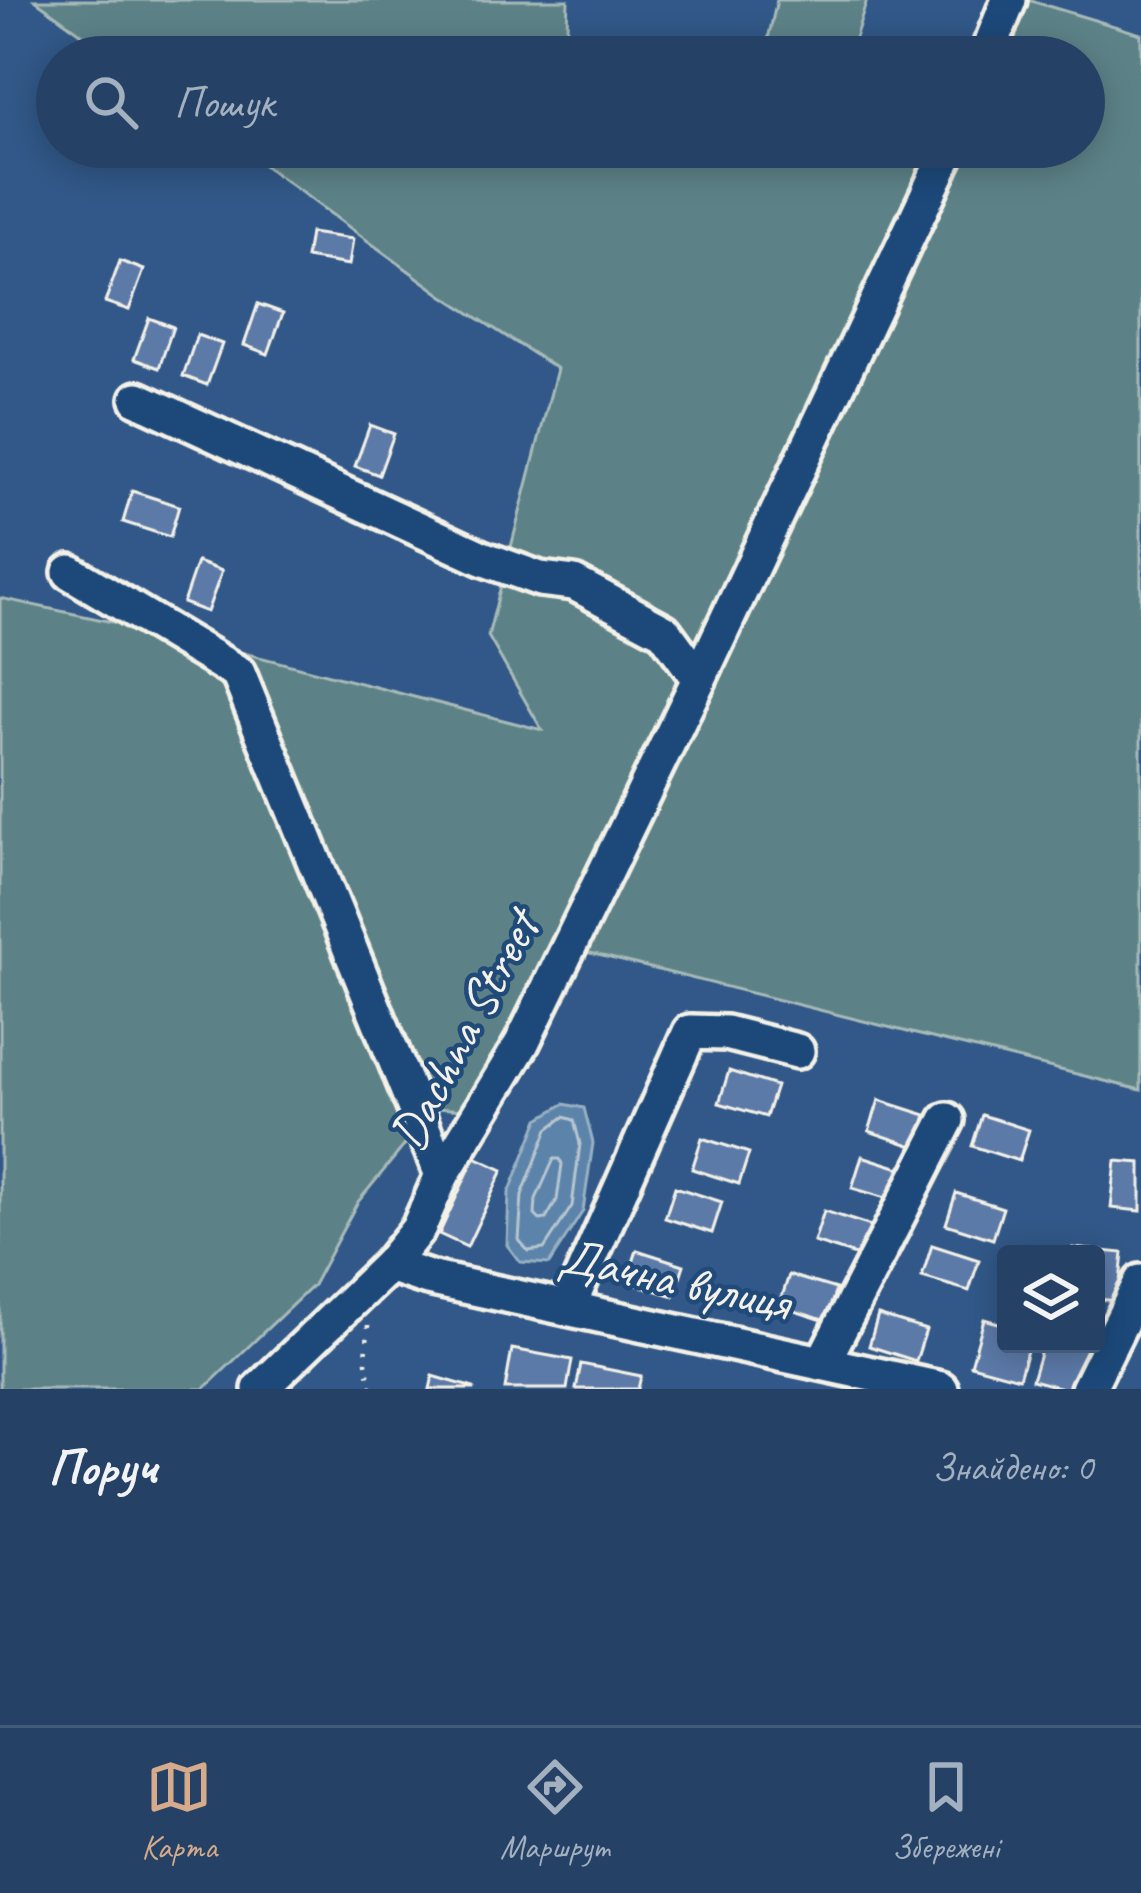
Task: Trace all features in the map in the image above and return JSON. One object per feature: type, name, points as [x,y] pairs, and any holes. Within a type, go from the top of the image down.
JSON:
[{"type":"street","points":[[994,36],[1009,0]]},
{"type":"street","name":"Dachna Street","points":[[260,1389],[379,1274],[418,1229],[442,1175],[522,1042],[940,168]]},
{"type":"street","points":[[138,399],[482,558],[540,579],[574,583],[664,631],[699,679]]},
{"type":"street","points":[[70,572],[238,673],[442,1175]]},
{"type":"street","points":[[568,1308],[690,1031],[726,1033],[797,1051]]},
{"type":"street","points":[[823,1362],[947,1120]]},
{"type":"street","name":"Дачна вулиця","points":[[379,1274],[428,1278],[941,1389]]},
{"type":"street","points":[[1088,1389],[1141,1282]]},
{"type":"path","points":[[371,1389],[366,1363],[379,1274]]},
{"type":"green space","points":[[35,0],[568,0],[567,36],[85,36]]},
{"type":"green space","points":[[777,0],[867,0],[856,36],[769,36]]},
{"type":"green space","points":[[1028,0],[1141,34],[1141,1090],[550,943],[466,1110],[435,1108],[357,1203],[313,1285],[204,1389],[0,1389],[0,598],[178,636],[542,730],[488,636],[557,369],[442,295],[268,168],[1105,168],[1105,36],[1009,36]]},
{"type":"water","points":[[564,1104],[584,1108],[593,1143],[583,1211],[549,1264],[520,1262],[507,1245],[509,1193],[539,1119]]},
{"type":"building","points":[[310,233],[353,239],[349,265],[306,258]]},
{"type":"building","points":[[120,261],[144,270],[129,310],[105,302]]},
{"type":"building","points":[[258,304],[283,313],[268,354],[244,345]]},
{"type":"building","points":[[149,318],[173,327],[159,368],[134,359]]},
{"type":"building","points":[[197,335],[222,344],[207,385],[183,376]]},
{"type":"building","points":[[370,425],[394,434],[379,475],[355,466]]},
{"type":"building","points":[[132,491],[179,506],[170,537],[123,522]]},
{"type":"building","points":[[197,562],[222,571],[207,612],[183,603]]},
{"type":"building","points":[[729,1071],[776,1086],[766,1117],[719,1103]]},
{"type":"building","points":[[879,1100],[926,1115],[916,1147],[869,1131]]},
{"type":"building","points":[[982,1115],[1029,1130],[1019,1161],[972,1146]]},
{"type":"building","points":[[702,1138],[749,1153],[739,1184],[692,1169]]},
{"type":"building","points":[[862,1156],[909,1171],[899,1202],[852,1188]]},
{"type":"building","points":[[475,1157],[503,1170],[467,1247],[439,1234]]},
{"type":"building","points":[[1116,1161],[1141,1163],[1141,1211],[1111,1208]]},
{"type":"building","points":[[675,1187],[722,1202],[712,1233],[665,1218]]},
{"type":"building","points":[[956,1193],[1003,1208],[993,1239],[946,1224]]},
{"type":"building","points":[[824,1211],[871,1226],[862,1257],[814,1242]]},
{"type":"building","points":[[932,1245],[979,1260],[969,1291],[922,1277]]},
{"type":"building","points":[[637,1250],[684,1265],[674,1296],[627,1282]]},
{"type":"building","points":[[1105,1251],[1123,1253],[1118,1301],[1105,1300]]},
{"type":"building","points":[[789,1275],[836,1289],[826,1321],[779,1306]]},
{"type":"building","points":[[878,1315],[926,1330],[916,1361],[869,1346]]},
{"type":"building","points":[[984,1319],[997,1323],[997,1353],[1026,1353],[1019,1378],[971,1365]]},
{"type":"building","points":[[512,1349],[572,1360],[567,1389],[505,1389]]},
{"type":"building","points":[[1040,1353],[1091,1353],[1081,1389],[1032,1380]]},
{"type":"building","points":[[581,1364],[641,1376],[638,1389],[576,1389]]},
{"type":"building","points":[[433,1376],[474,1388],[474,1389],[430,1389]]}]
